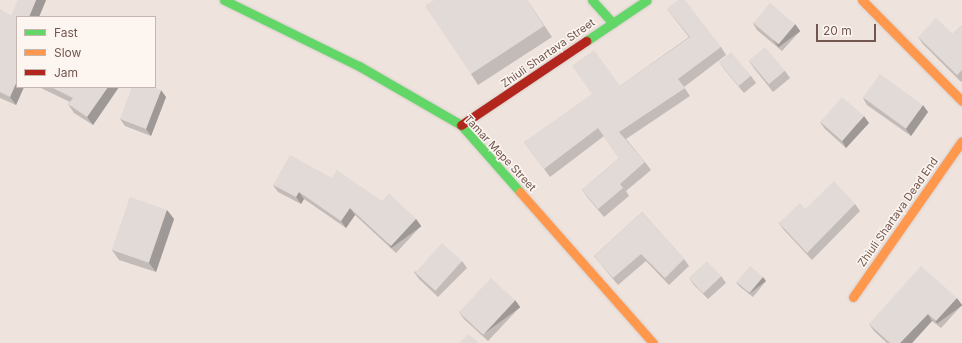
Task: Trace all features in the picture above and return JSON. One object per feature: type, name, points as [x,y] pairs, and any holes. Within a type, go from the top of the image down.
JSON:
[{"type":"street","name":"Tamar Mepe Street","points":[[224,0],[358,66],[461,125],[653,343]]},
{"type":"street","points":[[592,0],[613,23]]},
{"type":"street","name":"Zhiuli Shartava Street","points":[[461,125],[647,0]]},
{"type":"street","points":[[862,0],[962,101]]},
{"type":"street","name":"Zhiuli Shartava Dead End","points":[[853,297],[962,142]]},
{"type":"shaded area","points":[[0,0],[962,0],[962,343],[0,343]]},
{"type":"building","points":[[18,0],[36,0],[29,16],[16,16],[16,83],[10,97],[0,92],[0,10],[11,16]]},
{"type":"building","points":[[434,0],[527,0],[544,26],[471,74],[425,6]]},
{"type":"building","points":[[678,0],[685,0],[721,47],[678,79],[685,88],[619,132],[645,162],[620,184],[623,188],[598,209],[582,190],[619,158],[598,128],[544,169],[524,142],[592,94],[572,66],[594,50],[620,86],[690,37],[667,9]]},
{"type":"building","points":[[770,3],[795,24],[779,44],[753,23]]},
{"type":"building","points":[[936,18],[953,34],[962,25],[962,70],[957,75],[918,37]]},
{"type":"building","points":[[765,47],[785,71],[769,84],[749,60]]},
{"type":"building","points":[[731,52],[751,76],[739,86],[719,62]]},
{"type":"building","points":[[880,74],[923,105],[906,129],[863,97]]},
{"type":"building","points":[[53,88],[107,88],[87,117],[68,104],[73,98]]},
{"type":"building","points":[[132,88],[156,88],[161,90],[146,129],[120,119]]},
{"type":"building","points":[[842,97],[864,116],[842,141],[820,122]]},
{"type":"building","points":[[290,155],[332,178],[337,170],[382,201],[389,193],[416,219],[391,246],[350,208],[341,221],[299,192],[296,197],[273,185]]},
{"type":"building","points":[[834,181],[855,204],[807,253],[779,223],[800,203],[805,209]]},
{"type":"building","points":[[130,197],[167,210],[149,263],[112,250]]},
{"type":"building","points":[[642,212],[684,259],[665,278],[641,254],[613,278],[594,256]]},
{"type":"building","points":[[442,243],[462,261],[435,291],[415,273]]},
{"type":"building","points":[[707,261],[721,276],[703,293],[689,278]]},
{"type":"building","points":[[750,266],[763,277],[750,293],[737,282]]},
{"type":"building","points":[[921,266],[957,298],[936,321],[928,314],[900,343],[890,343],[869,324]]},
{"type":"building","points":[[491,278],[515,301],[483,335],[459,312]]},
{"type":"building","points":[[468,334],[479,343],[460,343]]},
{"type":"traffic: fast","points":[[224,0],[359,66],[461,125],[520,192]]},
{"type":"traffic: fast","points":[[592,0],[613,23]]},
{"type":"traffic: fast","points":[[586,41],[647,0]]},
{"type":"traffic: slow","points":[[862,0],[962,101]]},
{"type":"traffic: slow","points":[[853,297],[962,141]]},
{"type":"traffic: slow","points":[[520,192],[653,343]]},
{"type":"traffic: jam","points":[[461,125],[586,41]]}]
